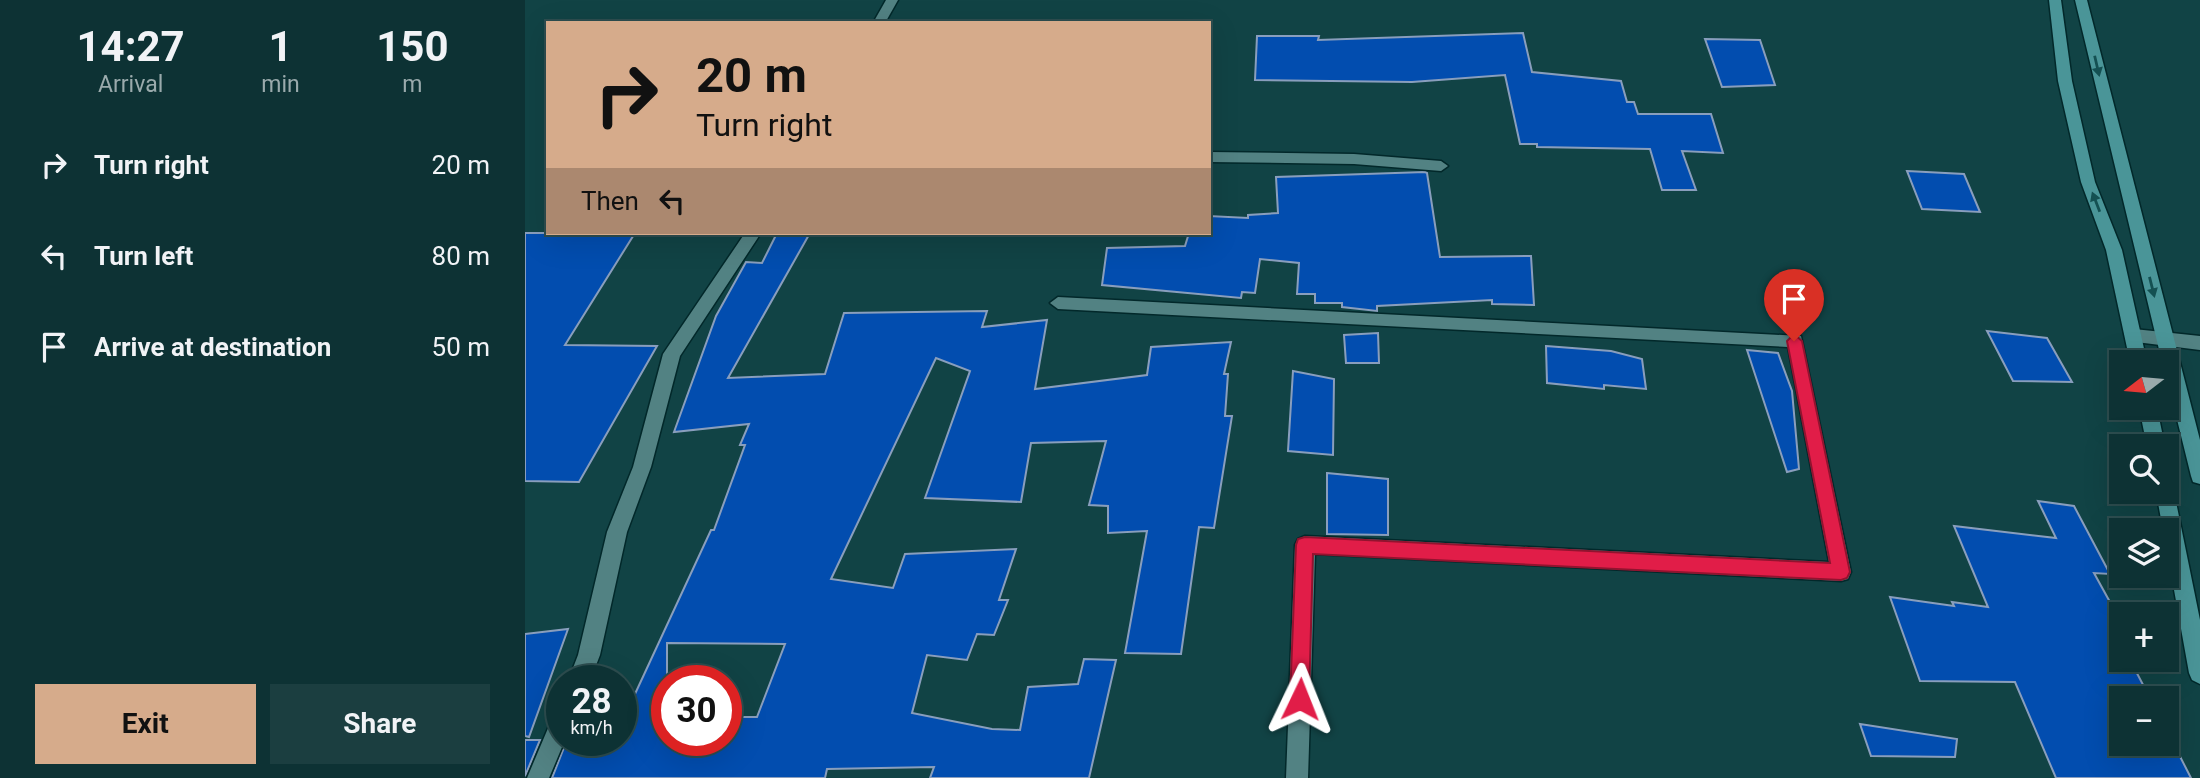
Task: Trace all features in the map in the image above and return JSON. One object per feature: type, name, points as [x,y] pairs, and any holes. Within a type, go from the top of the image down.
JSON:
[{"type":"main road","points":[[2055,0],[2066,81],[2088,182],[2114,250],[2137,350]]},
{"type":"main road","points":[[2081,0],[2200,476]]},
{"type":"main road","points":[[2167,504],[2200,673]]},
{"type":"street","points":[[880,21],[892,0]]},
{"type":"street","points":[[1211,157],[1338,156],[1395,159],[1441,166]]},
{"type":"street","points":[[585,665],[617,532],[642,467],[672,354],[752,235]]},
{"type":"street","points":[[1058,303],[1794,341],[1841,572],[1305,545],[1297,778]]},
{"type":"street","points":[[2134,336],[2200,343]]},
{"type":"street","points":[[538,778],[547,756]]},
{"type":"building","points":[[1523,33],[1532,72],[1621,81],[1627,102],[1634,102],[1638,114],[1711,114],[1723,153],[1682,151],[1696,190],[1662,190],[1650,149],[1537,147],[1537,144],[1520,144],[1505,75],[1412,82],[1255,80],[1257,36],[1319,36],[1318,40]]},
{"type":"building","points":[[1705,39],[1760,40],[1775,85],[1722,87]]},
{"type":"building","points":[[1907,171],[1964,174],[1980,212],[1922,209]]},
{"type":"building","points":[[1425,172],[1440,257],[1531,256],[1534,305],[1492,304],[1492,300],[1377,306],[1377,311],[1342,307],[1342,303],[1315,303],[1315,294],[1297,294],[1299,263],[1260,259],[1255,293],[1242,292],[1241,298],[1102,285],[1107,248],[1185,246],[1188,235],[1211,235],[1211,216],[1248,218],[1248,215],[1278,213],[1276,177]]},
{"type":"building","points":[[525,233],[634,235],[565,345],[657,346],[579,482],[525,481]]},
{"type":"building","points":[[776,235],[809,235],[728,378],[825,374],[844,313],[987,311],[982,327],[1047,320],[1035,389],[1147,375],[1151,347],[1231,342],[1224,374],[1228,374],[1225,416],[1232,416],[1214,528],[1199,527],[1181,654],[1125,653],[1147,531],[1108,533],[1108,506],[1089,505],[1106,441],[1031,443],[1021,502],[925,498],[970,371],[936,358],[831,579],[893,588],[905,554],[1016,549],[999,600],[1008,600],[994,635],[977,634],[967,660],[927,655],[912,713],[992,729],[1020,730],[1028,687],[1078,684],[1084,659],[1116,660],[1089,778],[930,778],[934,767],[827,769],[825,778],[552,778],[561,756],[637,756],[637,690],[711,530],[714,530],[745,445],[740,445],[749,424],[674,432],[716,316],[746,262],[762,263]]},
{"type":"building","points":[[1987,331],[2047,338],[2072,382],[2013,381]]},
{"type":"building","points":[[1378,333],[1379,363],[1346,363],[1344,335]]},
{"type":"building","points":[[1546,346],[1611,351],[1642,359],[1646,389],[1604,385],[1604,389],[1547,383]]},
{"type":"building","points":[[1747,350],[1778,353],[1792,391],[1799,469],[1787,472]]},
{"type":"building","points":[[1293,371],[1334,379],[1333,455],[1288,451]]},
{"type":"building","points":[[1327,473],[1388,479],[1388,535],[1327,534]]},
{"type":"building","points":[[2038,501],[2074,506],[2109,572],[2094,573],[2110,602],[2109,672],[2136,672],[2144,686],[2109,686],[2109,756],[2179,754],[2191,778],[2056,778],[2015,682],[1920,681],[1890,597],[1954,606],[1952,602],[1988,607],[1954,526],[2056,538]]},
{"type":"building","points":[[568,629],[555,665],[546,665],[546,690],[529,737],[525,736],[525,634]]},
{"type":"building","points":[[1860,724],[1957,739],[1955,757],[1871,756]]},
{"type":"building","points":[[525,740],[540,740],[525,776]]},
{"type":"route","points":[[1300,699],[1305,545],[1841,572],[1794,341]]}]
